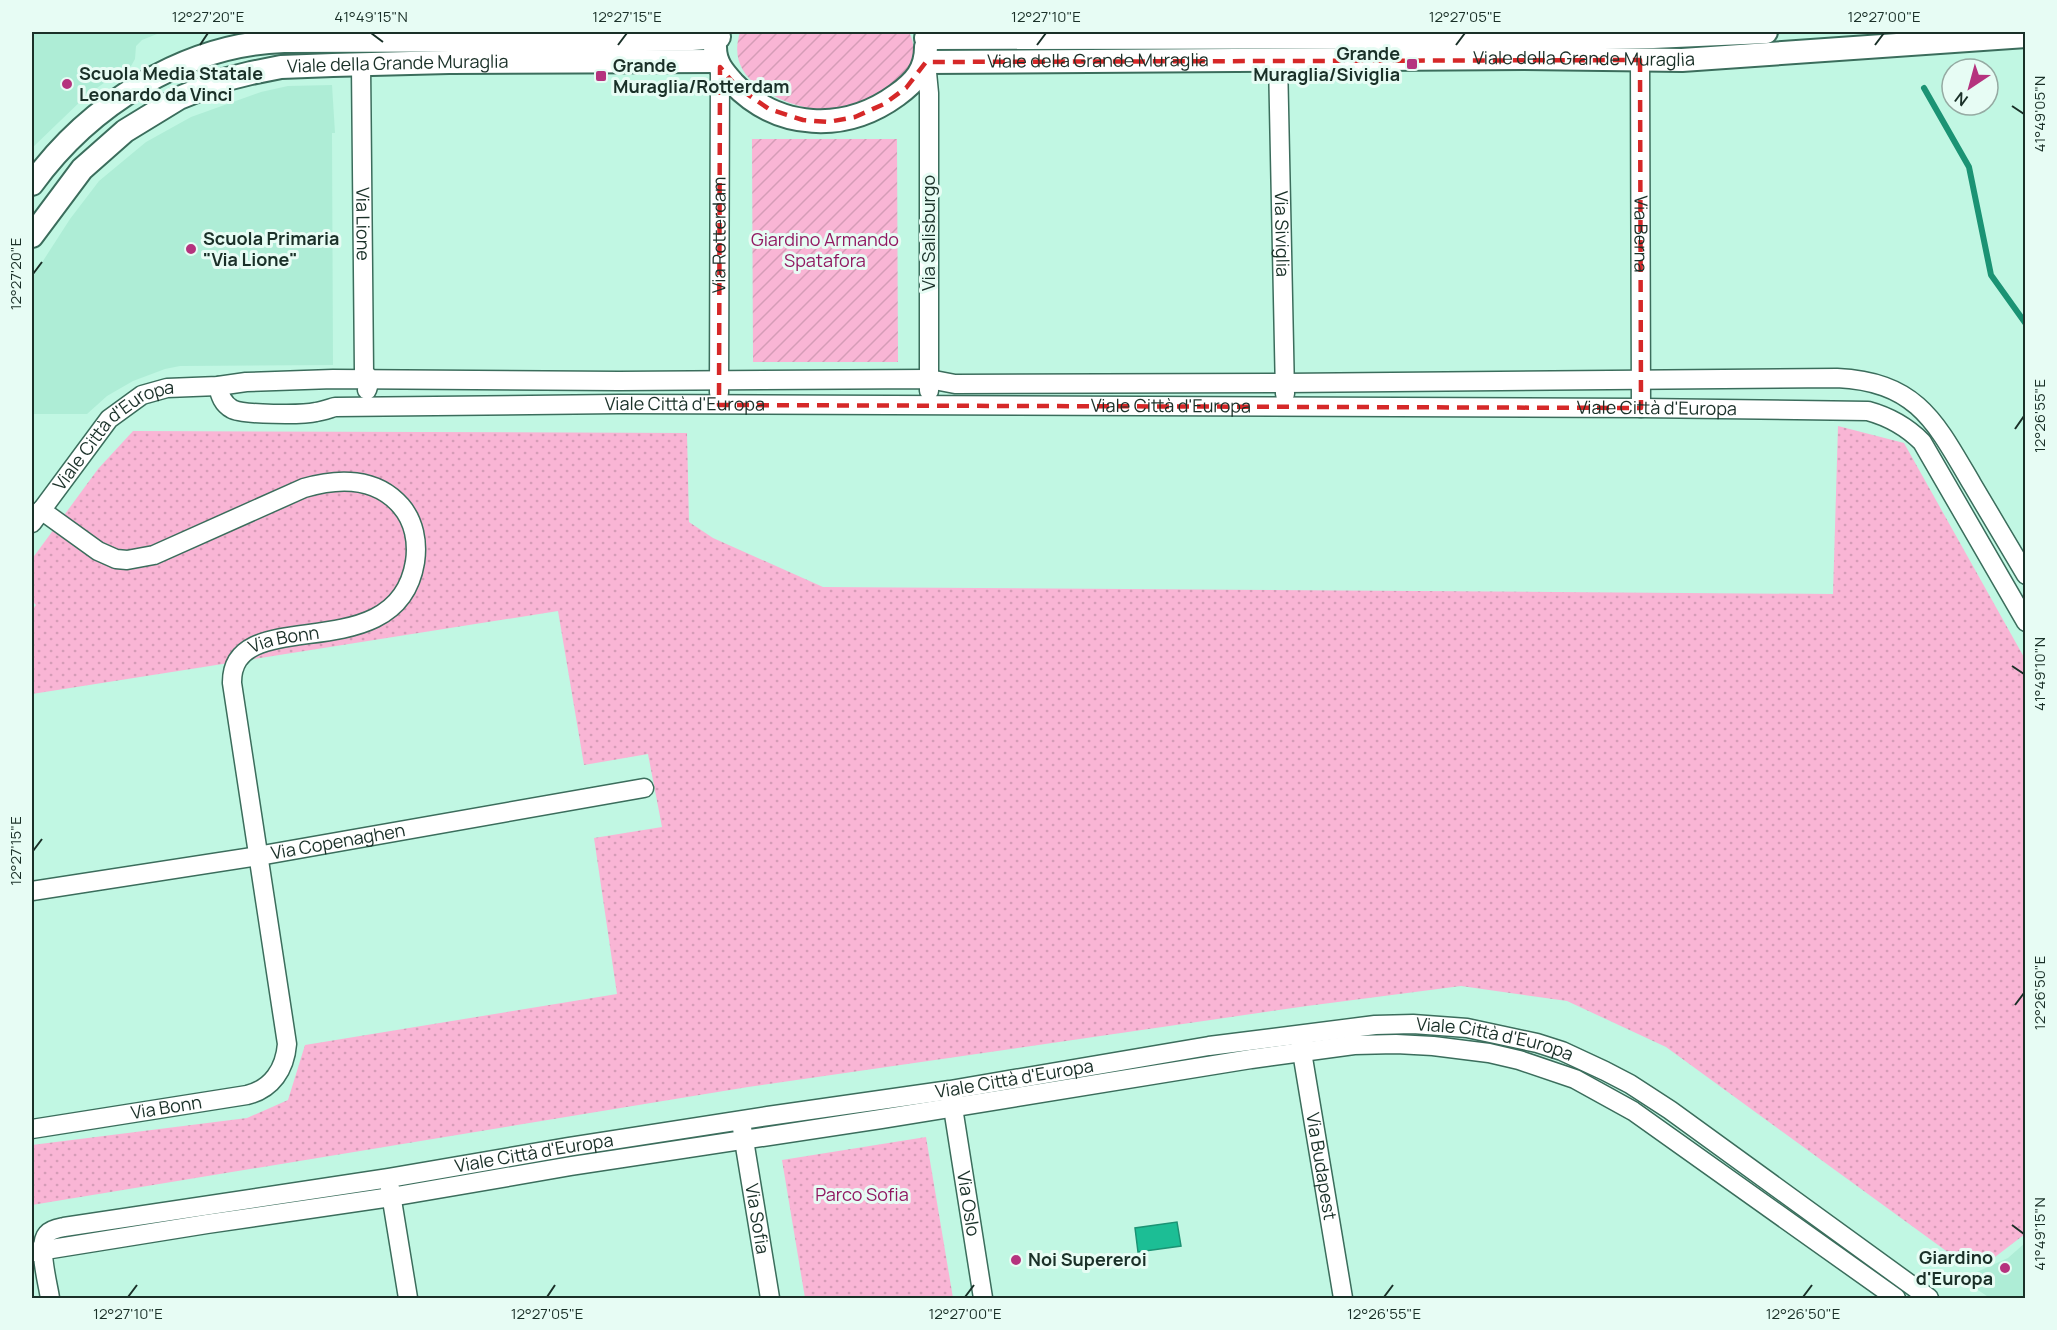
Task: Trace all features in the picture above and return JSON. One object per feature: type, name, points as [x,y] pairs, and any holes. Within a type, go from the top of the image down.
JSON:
[{"type":"street","name":"Viale della Grande Muraglia","points":[[926,62],[1277,43],[1766,32]]},
{"type":"street","name":"Viale della Grande Muraglia","points":[[32,184],[48,162],[78,132],[119,98],[169,70],[212,53],[242,45],[284,41],[692,39],[721,34]]},
{"type":"street","points":[[721,34],[715,49],[718,64],[737,87],[769,109],[803,120],[828,122],[855,117],[884,104],[906,88],[926,62],[924,34]]},
{"type":"street","name":"Viale della Grande Muraglia","points":[[924,34],[1277,43],[1524,57],[1640,60],[1682,60],[2025,36]]},
{"type":"street","name":"Via Siviglia","points":[[1277,43],[1285,408]]},
{"type":"street","name":"Via Berna","points":[[1640,60],[1641,408]]},
{"type":"street","name":"Via Salisburgo","points":[[926,62],[929,93],[929,405]]},
{"type":"street","name":"Viale della Grande Muraglia","points":[[32,236],[64,191],[98,154],[131,127],[179,98],[227,79],[281,68],[361,64],[718,64]]},
{"type":"street","name":"Via Lione","points":[[361,64],[364,372],[370,380]]},
{"type":"street","name":"Via Rotterdam","points":[[718,64],[719,405]]},
{"type":"street","name":"Viale Città d'Europa","points":[[36,517],[100,429],[129,403],[145,393],[167,388],[218,386],[246,382],[370,380],[929,379],[955,384],[1849,379],[1877,384],[1902,395],[1925,411],[1939,428],[2025,575]]},
{"type":"street","points":[[364,407],[370,380]]},
{"type":"street","name":"Viale Città d'Europa","points":[[218,386],[224,402],[241,412],[315,413],[334,407],[719,405],[1641,408],[1868,411],[1894,420],[1915,434],[1926,448],[2025,622]]},
{"type":"street","name":"Via Bonn","points":[[32,1129],[247,1095],[262,1090],[274,1080],[283,1064],[287,1044],[232,683],[236,663],[244,652],[256,645],[273,640],[359,626],[372,620],[390,608],[408,584],[416,557],[416,536],[406,513],[393,497],[377,487],[350,482],[328,482],[292,492],[154,555],[127,560],[110,558],[36,517]]},
{"type":"street","name":"Via Copenaghen","points":[[32,891],[258,856],[644,788]]},
{"type":"street","name":"Viale Città d'Europa","points":[[1301,1043],[1392,1024],[1432,1025],[1499,1034],[1562,1052],[1622,1080],[1656,1101],[1929,1299]]},
{"type":"street","name":"Viale Città d'Europa","points":[[37,1251],[392,1197],[744,1139],[1209,1046],[1301,1043],[1373,1044],[1433,1046],[1497,1055],[1562,1073],[1633,1111],[1892,1298]]},
{"type":"street","name":"Via Budapest","points":[[1301,1043],[1343,1299]]},
{"type":"street","name":"Viale Città d'Europa","points":[[37,1251],[47,1234],[56,1229],[389,1178],[741,1120],[951,1099]]},
{"type":"street","name":"Via Oslo","points":[[951,1099],[983,1299]]},
{"type":"street","name":"Via Sofia","points":[[741,1120],[770,1299]]},
{"type":"street","points":[[389,1178],[408,1299]]},
{"type":"street","points":[[37,1251],[50,1299]]},
{"type":"street","points":[[1892,1298],[1906,1282]]},
{"type":"highlighted area","points":[[1640,60],[1641,408],[719,405],[720,67],[737,87],[769,109],[803,120],[828,122],[855,117],[884,104],[906,88],[926,62]]},
{"type":"shaded area","name":"Scuola Media Statale Leonardo da Vinci","points":[[32,32],[162,32],[142,40],[136,46],[135,59],[131,66],[86,96],[32,148]]},
{"type":"shaded area","name":"Scuola Primaria \"Via Lione\"","points":[[332,85],[335,133],[332,133],[333,365],[180,366],[133,381],[107,396],[87,414],[32,414],[32,278],[70,219],[99,181],[146,142],[191,117],[261,92],[288,86]]},
{"type":"shaded area","points":[[1177,1222],[1181,1246],[1138,1252],[1135,1228]]},
{"type":"shaded area","name":"Giardino d'Europa","points":[[2025,1243],[2025,1298],[1990,1298],[1961,1279],[2008,1258]]},
{"type":"green space","points":[[740,32],[909,32],[913,44],[913,55],[903,76],[874,98],[846,107],[810,108],[787,102],[752,81],[739,62],[737,48]]},
{"type":"green space","name":"Giardino Armando Spatafora","points":[[752,139],[897,139],[898,362],[753,362]]},
{"type":"green space","points":[[1838,426],[1904,443],[2025,659],[2025,1234],[1995,1257],[1960,1261],[1666,1047],[1567,1001],[1461,986],[748,1087],[32,1205],[32,1145],[247,1118],[288,1100],[305,1045],[617,994],[594,838],[662,827],[648,754],[584,765],[558,611],[32,694],[32,610],[36,605],[32,601],[32,559],[98,469],[133,431],[687,433],[689,522],[713,538],[823,587],[1833,594]]},
{"type":"green space","name":"Parco Sofia","points":[[926,1137],[953,1298],[805,1298],[782,1160]]},
{"type":"waterway","points":[[1924,88],[1969,167],[1991,275],[2026,324]]},
{"type":"place","name":"Grande Muraglia/Siviglia","points":[[1412,64]]},
{"type":"place","name":"Grande Muraglia/Rotterdam","points":[[601,76]]},
{"type":"place","name":"Scuola Media Statale Leonardo da Vinci","points":[[67,84]]},
{"type":"place","name":"Scuola Primaria \"Via Lione\"","points":[[191,249]]},
{"type":"place","name":"Noi Supereroi","points":[[1016,1260]]},
{"type":"place","name":"Giardino d'Europa","points":[[2005,1268]]}]
